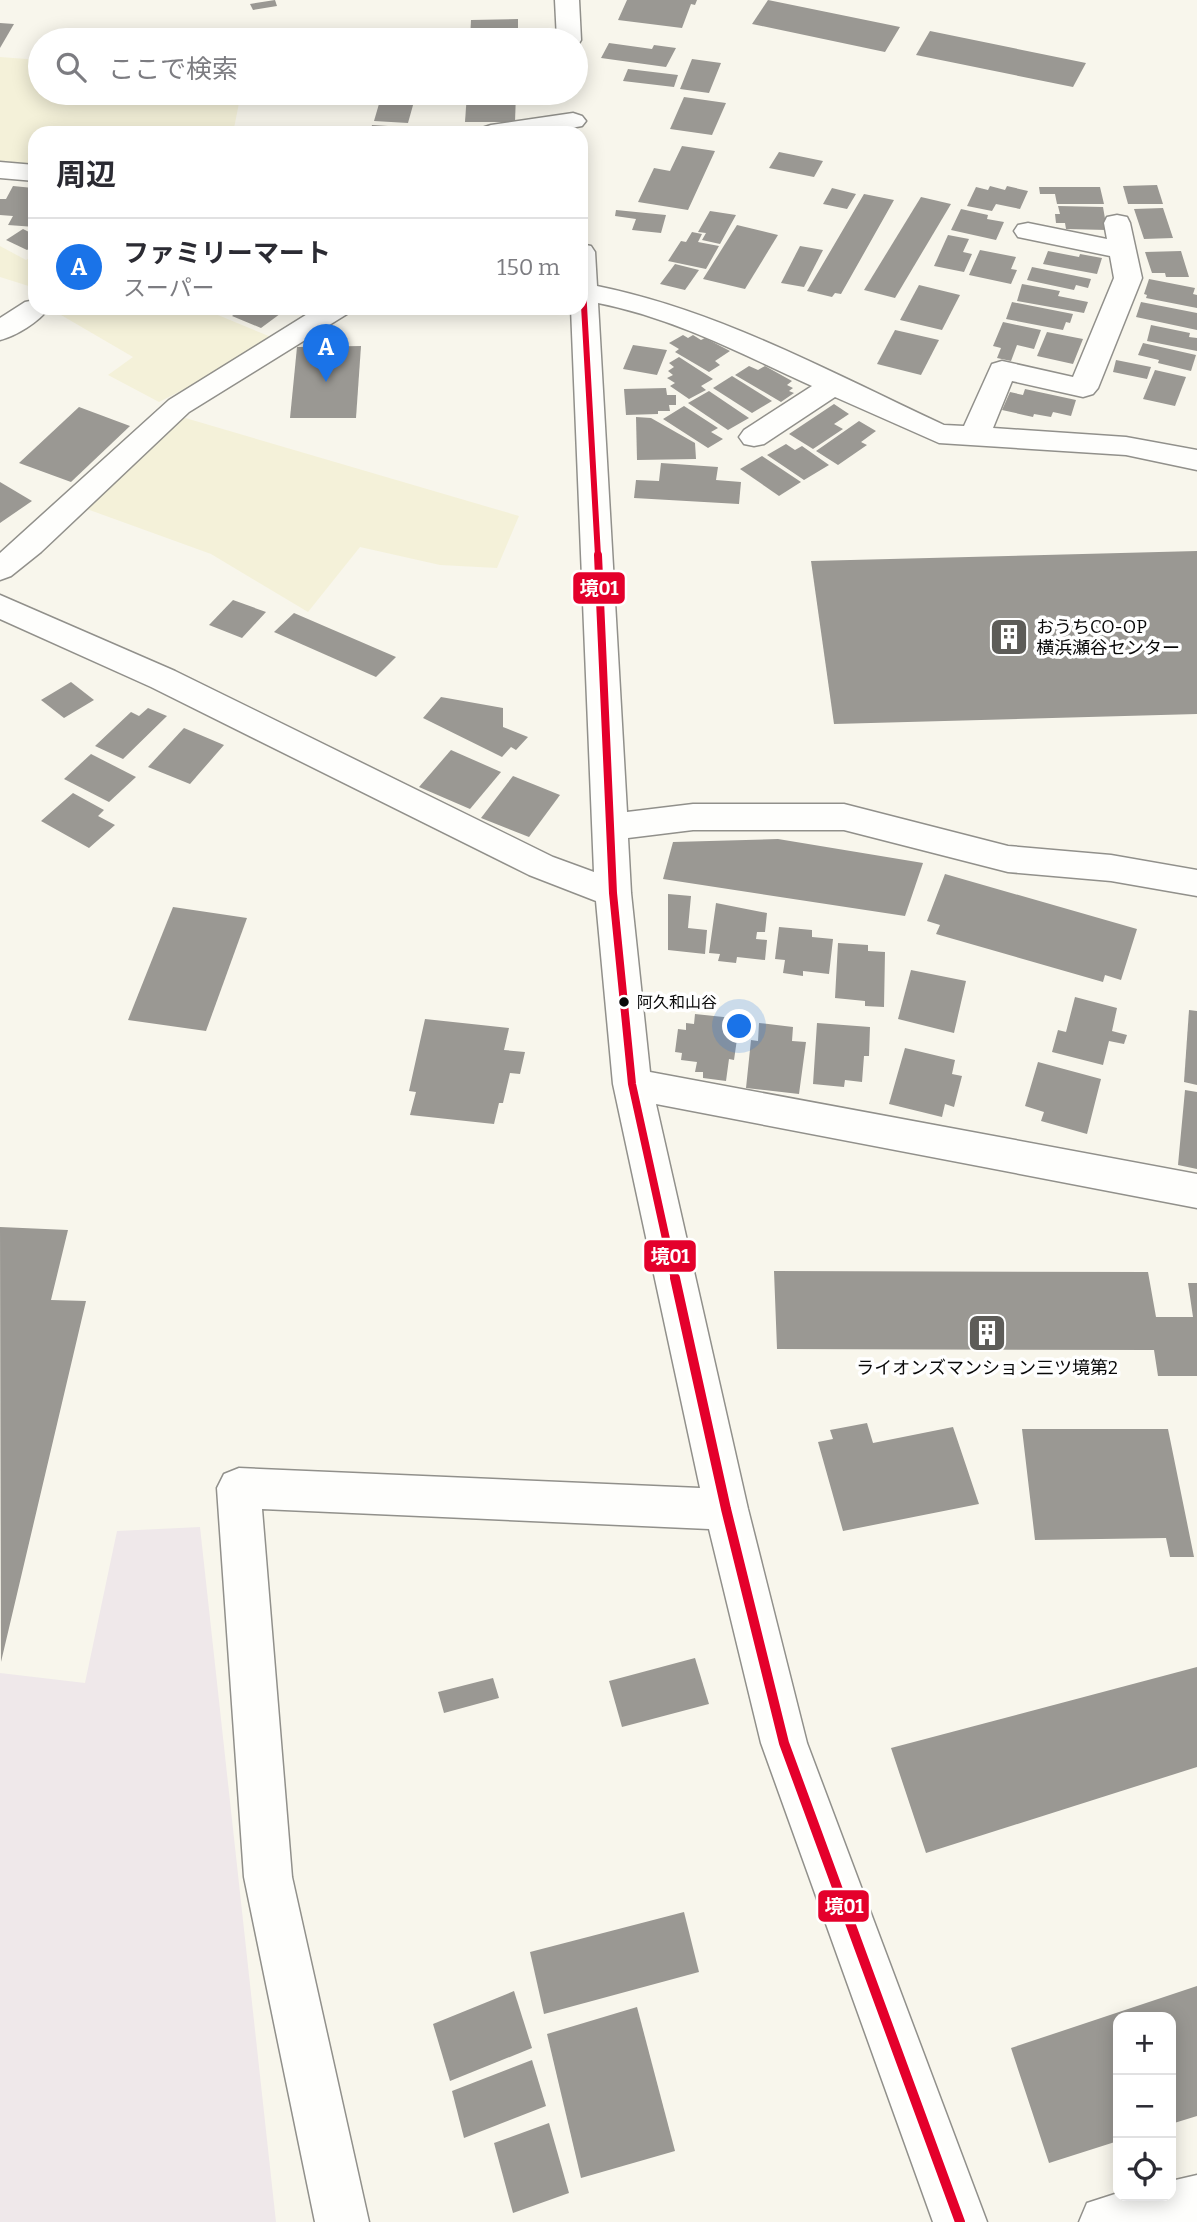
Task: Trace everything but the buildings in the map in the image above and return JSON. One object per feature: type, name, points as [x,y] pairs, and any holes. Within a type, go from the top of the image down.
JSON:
[{"type":"street","points":[[567,0],[568,28]]},
{"type":"street","points":[[572,105],[573,126]]},
{"type":"street","points":[[0,170],[28,172]]},
{"type":"street","points":[[974,438],[1002,370],[1083,388],[1128,278],[1120,237],[1028,231]]},
{"type":"street","points":[[588,293],[629,302],[706,326],[939,434],[1126,446],[1197,460]]},
{"type":"street","points":[[0,331],[28,313]]},
{"type":"street","points":[[0,569],[30,545],[179,406],[326,315]]},
{"type":"street","points":[[584,315],[613,893],[632,1084],[726,1509],[784,1743],[960,2222]]},
{"type":"street","points":[[754,438],[834,385]]},
{"type":"street","points":[[0,606],[163,679],[541,866],[613,893]]},
{"type":"street","points":[[611,827],[694,817],[844,817],[1008,859],[1111,868],[1197,883]]},
{"type":"street","points":[[632,1084],[1197,1191]]},
{"type":"street","points":[[342,2222],[268,1877],[239,1488],[726,1509]]},
{"type":"street","points":[[1107,2222],[1197,2201]]},
{"type":"shaded area","points":[[0,57],[28,59],[28,105],[239,105],[234,126],[28,126],[28,167],[0,165]]},
{"type":"shaded area","points":[[0,246],[28,259],[28,286],[0,277]]},
{"type":"shaded area","points":[[61,315],[218,315],[271,337],[214,374],[159,402],[108,375],[133,357]]},
{"type":"shaded area","points":[[182,417],[519,516],[497,568],[440,565],[360,547],[308,612],[211,554],[84,508]]},
{"type":"shaded area","points":[[200,1527],[276,2222],[0,2222],[0,1673],[85,1683],[117,1531]]},
{"type":"transit line","name":"境01","points":[[585,315],[613,893],[632,1084],[726,1509],[784,1743],[960,2222]]},
{"type":"place","name":"ファミリーマート","points":[[326,382]]},
{"type":"place","name":"おうちCO-OP 横浜瀬谷センター","points":[[1009,637]]},
{"type":"place","name":"阿久和山谷","points":[[624,1002]]},
{"type":"place","name":"ライオンズマンション三ツ境第2","points":[[987,1333]]}]
